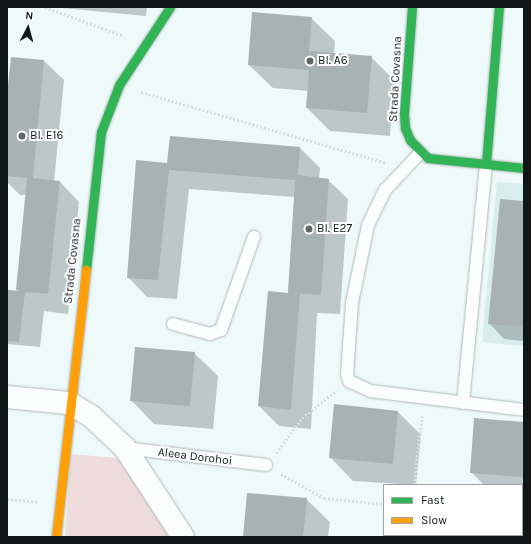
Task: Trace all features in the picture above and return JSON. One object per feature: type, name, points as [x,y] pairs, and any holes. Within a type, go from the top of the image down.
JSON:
[{"type":"street","name":"Strada Covasna","points":[[56,537],[69,403],[97,155],[101,132],[119,85],[170,7]]},
{"type":"street","name":"Strada Covasna","points":[[412,7],[404,114],[410,140],[420,153]]},
{"type":"street","points":[[486,164],[499,7]]},
{"type":"street","points":[[420,153],[437,160],[524,168]]},
{"type":"street","points":[[7,397],[69,403],[98,422],[125,448],[183,537]]},
{"type":"lane","points":[[420,153],[403,168],[384,190],[368,224],[360,257],[349,333],[347,374],[350,381],[370,391],[424,399],[524,410]]},
{"type":"lane","points":[[463,403],[486,164]]},
{"type":"lane","points":[[173,324],[210,334],[221,330],[254,237]]},
{"type":"lane","name":"Aleea Dorohoi","points":[[125,448],[266,465]]},
{"type":"path","points":[[45,7],[145,44]]},
{"type":"path","points":[[119,85],[403,168]]},
{"type":"path","points":[[350,381],[302,418],[266,465],[324,498],[383,504]]},
{"type":"path","points":[[414,484],[424,399]]},
{"type":"path","points":[[7,499],[59,504]]},
{"type":"shaded area","points":[[497,182],[524,184],[524,346],[482,342]]},
{"type":"shaded area","points":[[71,454],[117,458],[128,469],[173,537],[65,537]]},
{"type":"building","name":"Bl. A6","points":[[252,12],[312,17],[309,51],[372,56],[367,113],[306,108],[309,70],[248,65]]},
{"type":"building","name":"Bl. E16","points":[[11,57],[44,60],[33,178],[60,181],[48,294],[25,292],[19,342],[7,341],[7,290],[21,291],[16,290],[27,178],[7,176],[7,95]]},
{"type":"building","name":"Bl. E27","points":[[170,136],[300,147],[298,175],[329,179],[321,295],[291,293],[300,294],[291,410],[258,406],[268,291],[288,293],[295,180],[169,170],[158,280],[127,278],[136,160],[167,163]]},
{"type":"building","points":[[500,199],[524,201],[524,327],[488,324]]},
{"type":"building","points":[[135,347],[195,352],[190,406],[130,401]]},
{"type":"building","points":[[334,404],[398,411],[393,464],[329,458]]},
{"type":"building","points":[[474,418],[524,422],[524,477],[470,473]]},
{"type":"building","points":[[247,493],[307,498],[303,537],[243,537]]},
{"type":"traffic: fast","points":[[86,270],[101,132],[119,85],[170,7]]},
{"type":"traffic: fast","points":[[412,7],[404,114],[405,128],[410,140],[428,158],[524,168]]},
{"type":"traffic: fast","points":[[486,164],[499,7]]},
{"type":"traffic: slow","points":[[56,537],[86,270]]},
{"type":"place","name":"Bl. A6","points":[[310,61]]},
{"type":"place","name":"Bl. E16","points":[[22,136]]},
{"type":"place","name":"Bl. E27","points":[[309,229]]}]
